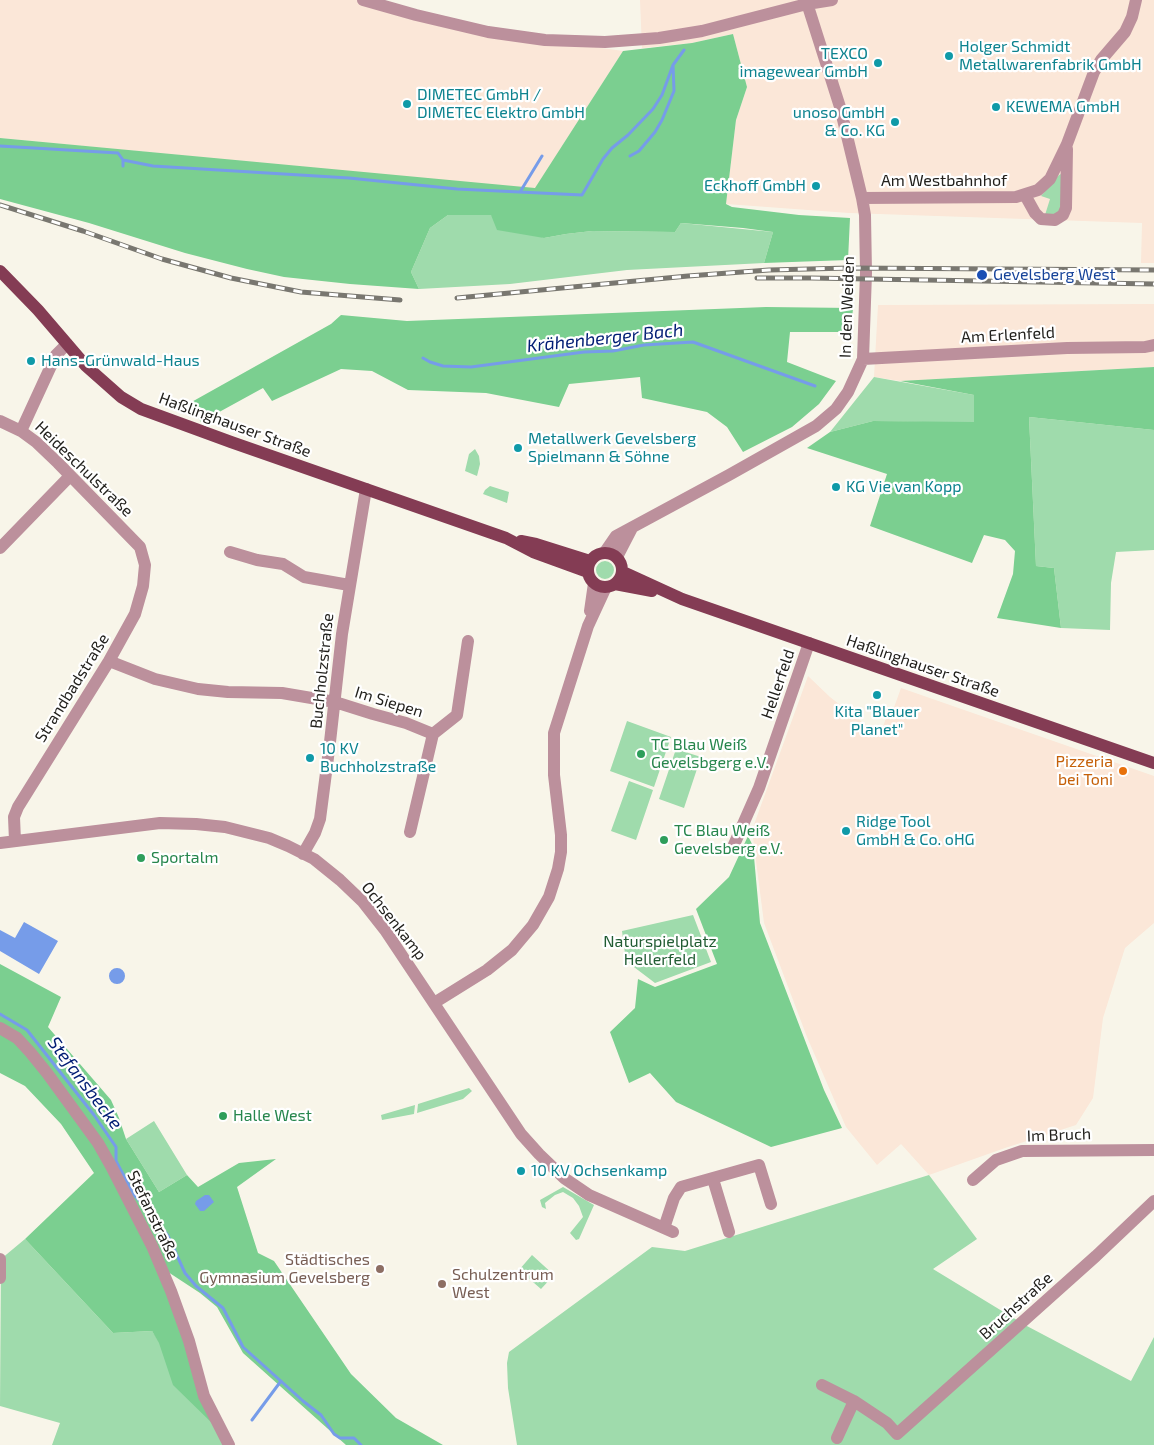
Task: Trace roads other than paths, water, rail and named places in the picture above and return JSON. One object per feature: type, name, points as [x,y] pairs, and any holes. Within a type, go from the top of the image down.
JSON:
[{"type":"main road","name":"Haßlinghauser Straße","points":[[0,271],[100,379],[121,396],[141,408],[166,419],[506,538],[536,544],[599,577],[682,599],[1154,763]]},
{"type":"main road","points":[[599,553],[611,554],[620,561],[623,572],[619,581],[599,577],[599,553]]},
{"type":"main road","name":"Haßlinghauser Straße","points":[[623,572],[682,599]]},
{"type":"street","points":[[363,0],[416,16],[488,32],[545,40],[605,42],[659,38],[702,31],[806,2],[832,0]]},
{"type":"street","name":"Am Westbahnhof","points":[[862,198],[1016,197],[1038,190],[1050,179],[1067,144],[1094,72],[1101,60],[1125,32],[1134,12],[1136,0]]},
{"type":"street","name":"In den Weiden","points":[[611,554],[632,528],[816,426],[836,409],[848,392],[863,359],[866,273],[865,215],[840,107],[806,2]]},
{"type":"street","name":"Am Westbahnhof","points":[[1025,195],[1035,213],[1041,219],[1055,220],[1063,215],[1066,208],[1067,144]]},
{"type":"street","points":[[21,431],[56,355],[67,344]]},
{"type":"street","name":"Am Erlenfeld","points":[[863,359],[1067,348],[1145,347],[1154,345]]},
{"type":"street","name":"Heideschulstraße","points":[[0,421],[21,431],[36,442],[140,547]]},
{"type":"street","points":[[0,548],[70,476]]},
{"type":"street","name":"Buchholzstraße","points":[[304,854],[320,819],[342,634],[366,489]]},
{"type":"street","name":"Strandbadstraße","points":[[14,841],[14,817],[18,807],[109,661],[135,614],[143,586],[145,565],[140,547]]},
{"type":"street","points":[[230,552],[257,560],[283,564],[304,577],[349,585]]},
{"type":"street","points":[[434,1003],[487,970],[512,950],[534,925],[549,897],[561,852],[561,835],[554,775],[554,733],[588,626],[599,577]]},
{"type":"street","name":"Im Siepen","points":[[410,832],[434,734],[457,716],[468,641]]},
{"type":"street","name":"Hellerfeld","points":[[733,847],[762,779],[809,643]]},
{"type":"street","name":"Im Siepen","points":[[109,661],[155,679],[198,689],[228,692],[282,693],[335,702],[406,723],[434,734]]},
{"type":"street","name":"Ochsenkamp","points":[[0,843],[160,823],[196,824],[250,832],[304,854],[340,880],[363,902],[386,930],[504,1105],[521,1134],[564,1178],[589,1194],[669,1230],[674,1198],[680,1187],[760,1165],[771,1204]]},
{"type":"street","name":"Stefanstraße","points":[[0,1028],[16,1038],[36,1059],[90,1132],[111,1166],[152,1246],[171,1291],[189,1342],[204,1396],[229,1445]]},
{"type":"street","name":"Im Bruch","points":[[973,1180],[996,1160],[1022,1151],[1154,1150]]},
{"type":"street","points":[[713,1179],[729,1232]]},
{"type":"street","name":"Bruchstraße","points":[[822,1385],[854,1401],[887,1423],[899,1440],[1154,1201]]},
{"type":"street","points":[[0,1259],[0,1278]]},
{"type":"street","points":[[837,1438],[854,1401]]},
{"type":"water","points":[[24,922],[58,941],[39,974],[0,951],[0,930],[15,938]]},
{"type":"water","points":[[114,968],[120,968],[125,973],[123,982],[114,984],[109,979],[109,973]]},
{"type":"water","points":[[205,1195],[209,1195],[214,1202],[204,1211],[200,1211],[195,1204],[196,1201]]},
{"type":"waterway","points":[[123,160],[153,166],[349,178],[457,189],[582,195],[603,159],[612,148],[628,135],[653,109],[662,95],[673,65],[684,50]]},
{"type":"waterway","points":[[630,156],[639,151],[655,132],[662,120],[674,91],[673,65]]},
{"type":"waterway","name":"Krähenberger Bach","points":[[0,146],[118,153],[123,160],[123,166]]},
{"type":"waterway","points":[[520,192],[542,156]]},
{"type":"waterway","name":"Krähenberger Bach","points":[[423,358],[443,366],[471,367],[584,352],[613,351],[644,345],[693,342],[815,386]]},
{"type":"waterway","name":"Stefansbecke","points":[[0,1014],[27,1030],[94,1115],[116,1147],[116,1161],[134,1195],[147,1208],[168,1236],[185,1273],[196,1286],[223,1308],[243,1347],[321,1415],[334,1434],[340,1438],[354,1438],[361,1445]]},
{"type":"waterway","points":[[252,1420],[281,1381]]},
{"type":"railway","points":[[0,205],[83,231],[162,259],[231,278],[301,292],[400,300]]},
{"type":"railway","points":[[457,298],[769,270],[849,268],[1154,270]]},
{"type":"railway","points":[[757,278],[1154,284]]},
{"type":"place","name":"Holger Schmidt Metallwarenfabrik GmbH","points":[[949,56]]},
{"type":"place","name":"TEXCO imagewear GmbH","points":[[878,63]]},
{"type":"place","name":"DIMETEC GmbH / DIMETEC Elektro GmbH","points":[[407,104]]},
{"type":"place","name":"KEWEMA GmbH","points":[[996,107]]},
{"type":"place","name":"unoso GmbH & Co. KG","points":[[895,122]]},
{"type":"place","name":"Eckhoff GmbH","points":[[816,186]]},
{"type":"place","name":"Gevelsberg West","points":[[982,275]]},
{"type":"place","name":"Hans-Grünwald-Haus","points":[[31,361]]},
{"type":"place","name":"Metallwerk Gevelsberg Spielmann & Söhne","points":[[518,448]]},
{"type":"place","name":"KG Vie van Kopp","points":[[836,487]]},
{"type":"place","name":"Kita \"Blauer Planet\"","points":[[877,695]]},
{"type":"place","name":"TC Blau Weiß Gevelsbgerg e.V.","points":[[641,754]]},
{"type":"place","name":"10 KV Buchholzstraße","points":[[310,758]]},
{"type":"place","name":"Pizzeria bei Toni","points":[[1123,771]]},
{"type":"place","name":"Ridge Tool GmbH & Co. oHG","points":[[846,831]]},
{"type":"place","name":"TC Blau Weiß Gevelsberg e.V.","points":[[664,840]]},
{"type":"place","name":"Sportalm","points":[[141,858]]},
{"type":"place","name":"Halle West","points":[[223,1116]]},
{"type":"place","name":"10 KV Ochsenkamp","points":[[521,1171]]},
{"type":"place","name":"Städtisches Gymnasium Gevelsberg","points":[[380,1269]]},
{"type":"place","name":"Schulzentrum West","points":[[442,1284]]},
{"type":"park label","name":"Naturspielplatz Hellerfeld","points":[[660,951]]}]
